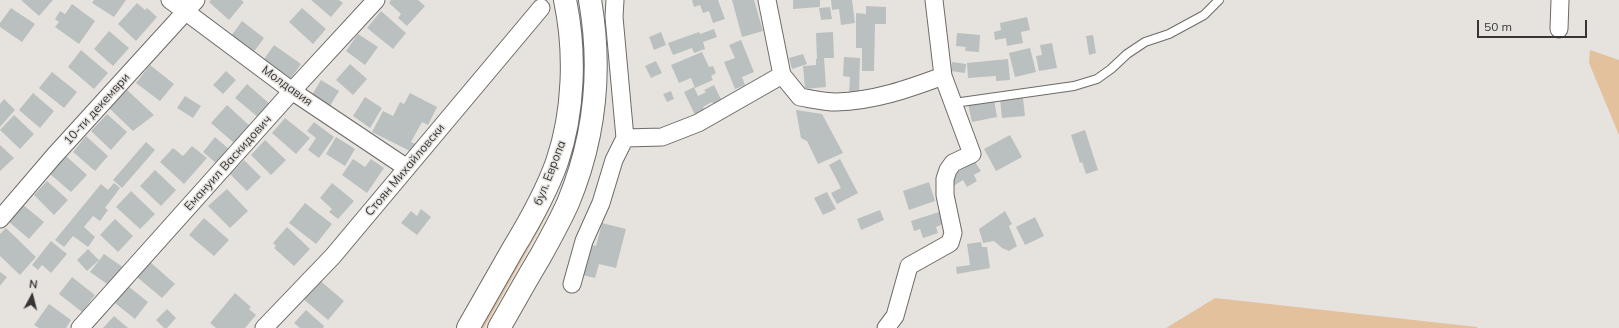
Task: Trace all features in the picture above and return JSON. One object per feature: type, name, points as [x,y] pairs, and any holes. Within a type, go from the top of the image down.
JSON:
[{"type":"street","name":"Молдавия","points":[[170,0],[191,5],[292,91],[407,168]]},
{"type":"street","name":"Емануил Васкидович","points":[[80,328],[292,91],[376,0]]},
{"type":"street","name":"бул. Европа","points":[[468,328],[537,208],[548,185],[559,155],[569,115],[571,94],[569,26],[565,0]]},
{"type":"street","points":[[499,328],[559,222],[573,192],[585,155],[590,134],[595,86],[596,44],[590,0]]},
{"type":"street","points":[[572,284],[584,241],[601,203],[614,160],[625,138],[614,17],[615,0]]},
{"type":"street","points":[[767,0],[782,75],[800,97],[835,102],[870,100],[911,88],[943,76]]},
{"type":"street","points":[[886,328],[895,316],[909,266],[950,243],[953,233],[945,195],[945,179],[948,170],[953,164],[972,154],[943,76],[934,0]]},
{"type":"street","points":[[1559,29],[1560,0]]},
{"type":"street","name":"10-ти декември","points":[[0,219],[54,156],[191,5]]},
{"type":"street","name":"Стоян Михайловски","points":[[264,328],[333,256],[541,8]]},
{"type":"street","points":[[625,138],[662,137],[698,123],[782,75]]},
{"type":"lane","points":[[954,103],[1074,86],[1097,79],[1111,69],[1127,54],[1146,42],[1169,34],[1204,15],[1219,0]]},
{"type":"shaded area","points":[[571,0],[577,0],[582,36],[583,76],[559,185],[540,228],[484,328],[475,328],[552,183]]},
{"type":"shaded area","points":[[1590,50],[1619,60],[1619,135],[1589,63]]},
{"type":"shaded area","points":[[1215,298],[1477,327],[1477,328],[1166,328]]},
{"type":"building","points":[[21,0],[53,0],[39,16]]},
{"type":"building","points":[[94,0],[126,0],[114,17],[92,3]]},
{"type":"building","points":[[211,0],[241,0],[244,2],[229,20],[209,2]]},
{"type":"building","points":[[311,0],[339,0],[343,3],[331,17]]},
{"type":"building","points":[[391,0],[418,0],[425,6],[407,26],[398,18],[401,14],[389,3]]},
{"type":"building","points":[[692,0],[718,0],[725,19],[713,23],[709,11],[703,13],[700,5],[694,7]]},
{"type":"building","points":[[732,0],[754,0],[763,31],[742,37]]},
{"type":"building","points":[[793,0],[820,0],[820,7],[793,9]]},
{"type":"building","points":[[831,0],[852,0],[855,23],[841,25],[839,9],[832,10]]},
{"type":"building","points":[[137,3],[145,10],[147,8],[157,17],[136,41],[118,24]]},
{"type":"building","points":[[72,4],[95,21],[79,44],[55,27],[59,22],[55,19],[60,11],[65,14]]},
{"type":"building","points":[[866,6],[886,7],[886,24],[875,24],[874,71],[862,71],[862,48],[856,48],[856,13],[866,14]]},
{"type":"building","points":[[830,7],[832,19],[821,20],[819,8]]},
{"type":"building","points":[[11,8],[35,24],[22,42],[0,27],[0,23]]},
{"type":"building","points":[[302,8],[326,29],[313,44],[289,22]]},
{"type":"building","points":[[381,11],[406,33],[393,49],[367,28]]},
{"type":"building","points":[[1027,17],[1030,30],[1021,32],[1023,43],[1007,46],[1006,38],[995,40],[994,32],[1001,30],[1000,23]]},
{"type":"building","points":[[242,21],[264,38],[253,53],[231,36]]},
{"type":"building","points":[[714,29],[717,37],[703,42],[705,49],[694,53],[692,48],[673,55],[668,43],[699,32],[700,34]]},
{"type":"building","points":[[109,31],[129,48],[113,66],[94,49]]},
{"type":"building","points":[[661,32],[666,45],[654,50],[649,37]]},
{"type":"building","points":[[833,32],[834,58],[824,58],[826,87],[805,89],[803,66],[816,65],[816,33]]},
{"type":"building","points":[[957,33],[980,35],[979,52],[965,51],[966,47],[956,46]]},
{"type":"building","points":[[358,34],[378,47],[365,65],[346,51]]},
{"type":"building","points":[[1093,35],[1096,53],[1089,55],[1086,36]]},
{"type":"building","points":[[741,40],[754,72],[742,77],[745,85],[735,89],[724,62],[735,58],[729,45]]},
{"type":"building","points":[[1052,43],[1057,68],[1039,71],[1036,56],[1042,55],[1040,45]]},
{"type":"building","points":[[274,45],[301,64],[289,81],[262,62]]},
{"type":"building","points":[[1030,48],[1036,72],[1015,77],[1009,53]]},
{"type":"building","points":[[81,50],[108,73],[94,89],[68,67]]},
{"type":"building","points":[[702,52],[709,67],[713,66],[716,73],[711,76],[713,80],[695,88],[691,78],[679,83],[671,65]]},
{"type":"building","points":[[803,54],[807,64],[792,69],[789,58]]},
{"type":"building","points":[[844,57],[860,58],[859,93],[849,93],[850,77],[843,76]]},
{"type":"building","points":[[1008,59],[1010,80],[996,81],[996,76],[968,78],[967,63]]},
{"type":"building","points":[[656,61],[662,73],[651,78],[645,66]]},
{"type":"building","points":[[952,62],[966,64],[965,73],[951,71]]},
{"type":"building","points":[[350,64],[367,79],[353,95],[336,80]]},
{"type":"building","points":[[150,65],[174,84],[160,101],[136,83]]},
{"type":"building","points":[[226,71],[236,80],[223,94],[213,85]]},
{"type":"building","points":[[52,72],[77,92],[64,108],[39,88]]},
{"type":"building","points":[[321,80],[339,91],[328,109],[310,98]]},
{"type":"building","points":[[247,84],[271,105],[259,118],[235,98]]},
{"type":"building","points":[[714,85],[722,101],[714,105],[712,102],[703,107],[705,112],[696,117],[684,92],[694,87],[698,96],[706,92],[704,90]]},
{"type":"building","points":[[126,89],[154,115],[133,131],[109,108]]},
{"type":"building","points":[[671,91],[674,99],[667,102],[663,94]]},
{"type":"building","points":[[33,93],[54,111],[40,128],[19,110]]},
{"type":"building","points":[[410,93],[437,107],[428,125],[422,122],[411,142],[418,145],[414,153],[372,132],[383,111],[393,116],[400,102],[404,104]]},
{"type":"building","points":[[185,96],[201,106],[193,118],[177,108]]},
{"type":"building","points":[[365,97],[382,108],[370,128],[353,116]]},
{"type":"building","points":[[1023,98],[1025,116],[1002,118],[1000,99]]},
{"type":"building","points":[[4,99],[15,110],[0,127],[0,104]]},
{"type":"building","points":[[994,99],[997,117],[972,122],[968,104]]},
{"type":"building","points":[[227,105],[250,126],[234,143],[211,123]]},
{"type":"building","points":[[796,110],[822,114],[843,153],[818,164],[807,141],[801,138]]},
{"type":"building","points":[[107,114],[127,132],[111,150],[91,131]]},
{"type":"building","points":[[14,115],[34,134],[20,149],[0,130]]},
{"type":"building","points":[[285,118],[310,138],[296,154],[272,133]]},
{"type":"building","points":[[314,122],[334,137],[319,158],[308,150],[316,138],[307,131]]},
{"type":"building","points":[[1085,130],[1098,170],[1086,174],[1082,162],[1080,163],[1071,135]]},
{"type":"building","points":[[1010,135],[1022,157],[996,171],[984,149]]},
{"type":"building","points":[[86,136],[108,156],[95,171],[73,152]]},
{"type":"building","points":[[215,137],[230,150],[217,164],[203,152]]},
{"type":"building","points":[[336,137],[355,149],[345,166],[326,154]]},
{"type":"building","points":[[265,140],[286,160],[271,175],[251,155]]},
{"type":"building","points":[[146,142],[155,150],[122,188],[113,180]]},
{"type":"building","points":[[0,145],[14,158],[0,171]]},
{"type":"building","points":[[192,146],[207,158],[184,184],[160,162],[173,148],[183,156]]},
{"type":"building","points":[[66,156],[87,175],[71,192],[50,174]]},
{"type":"building","points":[[353,159],[365,167],[371,159],[384,168],[367,193],[342,175]]},
{"type":"building","points":[[840,159],[858,193],[837,204],[831,193],[841,188],[829,165]]},
{"type":"building","points":[[244,160],[261,177],[247,191],[230,174]]},
{"type":"building","points":[[975,162],[981,171],[974,175],[977,181],[967,187],[963,180],[952,187],[947,178]]},
{"type":"building","points":[[155,170],[176,190],[161,206],[140,186]]},
{"type":"building","points":[[47,181],[68,200],[54,215],[34,195]]},
{"type":"building","points":[[929,182],[935,201],[909,210],[903,191]]},
{"type":"building","points":[[114,183],[120,188],[105,208],[108,210],[100,221],[93,216],[84,227],[95,237],[88,247],[73,236],[64,247],[55,240],[101,184],[108,190]]},
{"type":"building","points":[[332,183],[354,201],[338,219],[329,212],[332,209],[320,198]]},
{"type":"building","points":[[227,189],[248,211],[230,228],[208,206]]},
{"type":"building","points":[[131,191],[155,214],[140,229],[116,207]]},
{"type":"building","points":[[827,192],[836,209],[823,215],[814,198]]},
{"type":"building","points":[[305,203],[332,224],[316,244],[289,223]]},
{"type":"building","points":[[22,204],[44,222],[29,239],[8,221]]},
{"type":"building","points":[[421,209],[431,217],[417,235],[401,223],[411,211],[417,216]]},
{"type":"building","points":[[880,210],[884,220],[861,230],[857,219]]},
{"type":"building","points":[[1005,211],[1012,224],[1009,226],[1017,246],[1009,251],[1002,248],[994,241],[983,243],[979,229]]},
{"type":"building","points":[[939,212],[943,224],[936,227],[938,233],[923,238],[920,229],[914,231],[911,221]]},
{"type":"building","points":[[1035,217],[1044,236],[1025,245],[1016,227]]},
{"type":"building","points":[[204,218],[229,240],[214,256],[189,235]]},
{"type":"building","points":[[115,219],[133,236],[118,252],[100,235]]},
{"type":"building","points":[[602,223],[626,229],[616,268],[599,264],[595,278],[578,274],[586,243],[596,246]]},
{"type":"building","points":[[287,227],[310,249],[294,266],[274,248],[276,246],[273,243]]},
{"type":"building","points":[[6,228],[36,257],[20,275],[0,256],[0,234]]},
{"type":"building","points":[[51,241],[67,254],[51,273],[42,265],[38,270],[32,265]]},
{"type":"building","points":[[981,242],[982,247],[987,247],[990,268],[957,274],[956,267],[970,265],[967,244]]},
{"type":"building","points":[[88,249],[99,260],[87,271],[77,260]]},
{"type":"building","points":[[104,254],[124,268],[110,286],[90,272]]},
{"type":"building","points":[[150,262],[175,284],[162,298],[137,277]]},
{"type":"building","points":[[0,272],[7,277],[0,286]]},
{"type":"building","points":[[72,277],[95,295],[82,312],[59,294]]},
{"type":"building","points":[[317,278],[344,301],[328,320],[301,297]]},
{"type":"building","points":[[128,286],[148,302],[135,319],[115,303]]},
{"type":"building","points":[[235,293],[251,307],[249,309],[256,315],[245,328],[216,328],[210,323]]},
{"type":"building","points":[[49,304],[71,320],[66,328],[39,328],[34,325]]},
{"type":"building","points":[[167,309],[176,318],[167,328],[164,328],[156,320]]},
{"type":"building","points":[[306,310],[324,326],[323,328],[300,328],[294,323]]},
{"type":"building","points":[[114,316],[128,328],[103,328]]}]
